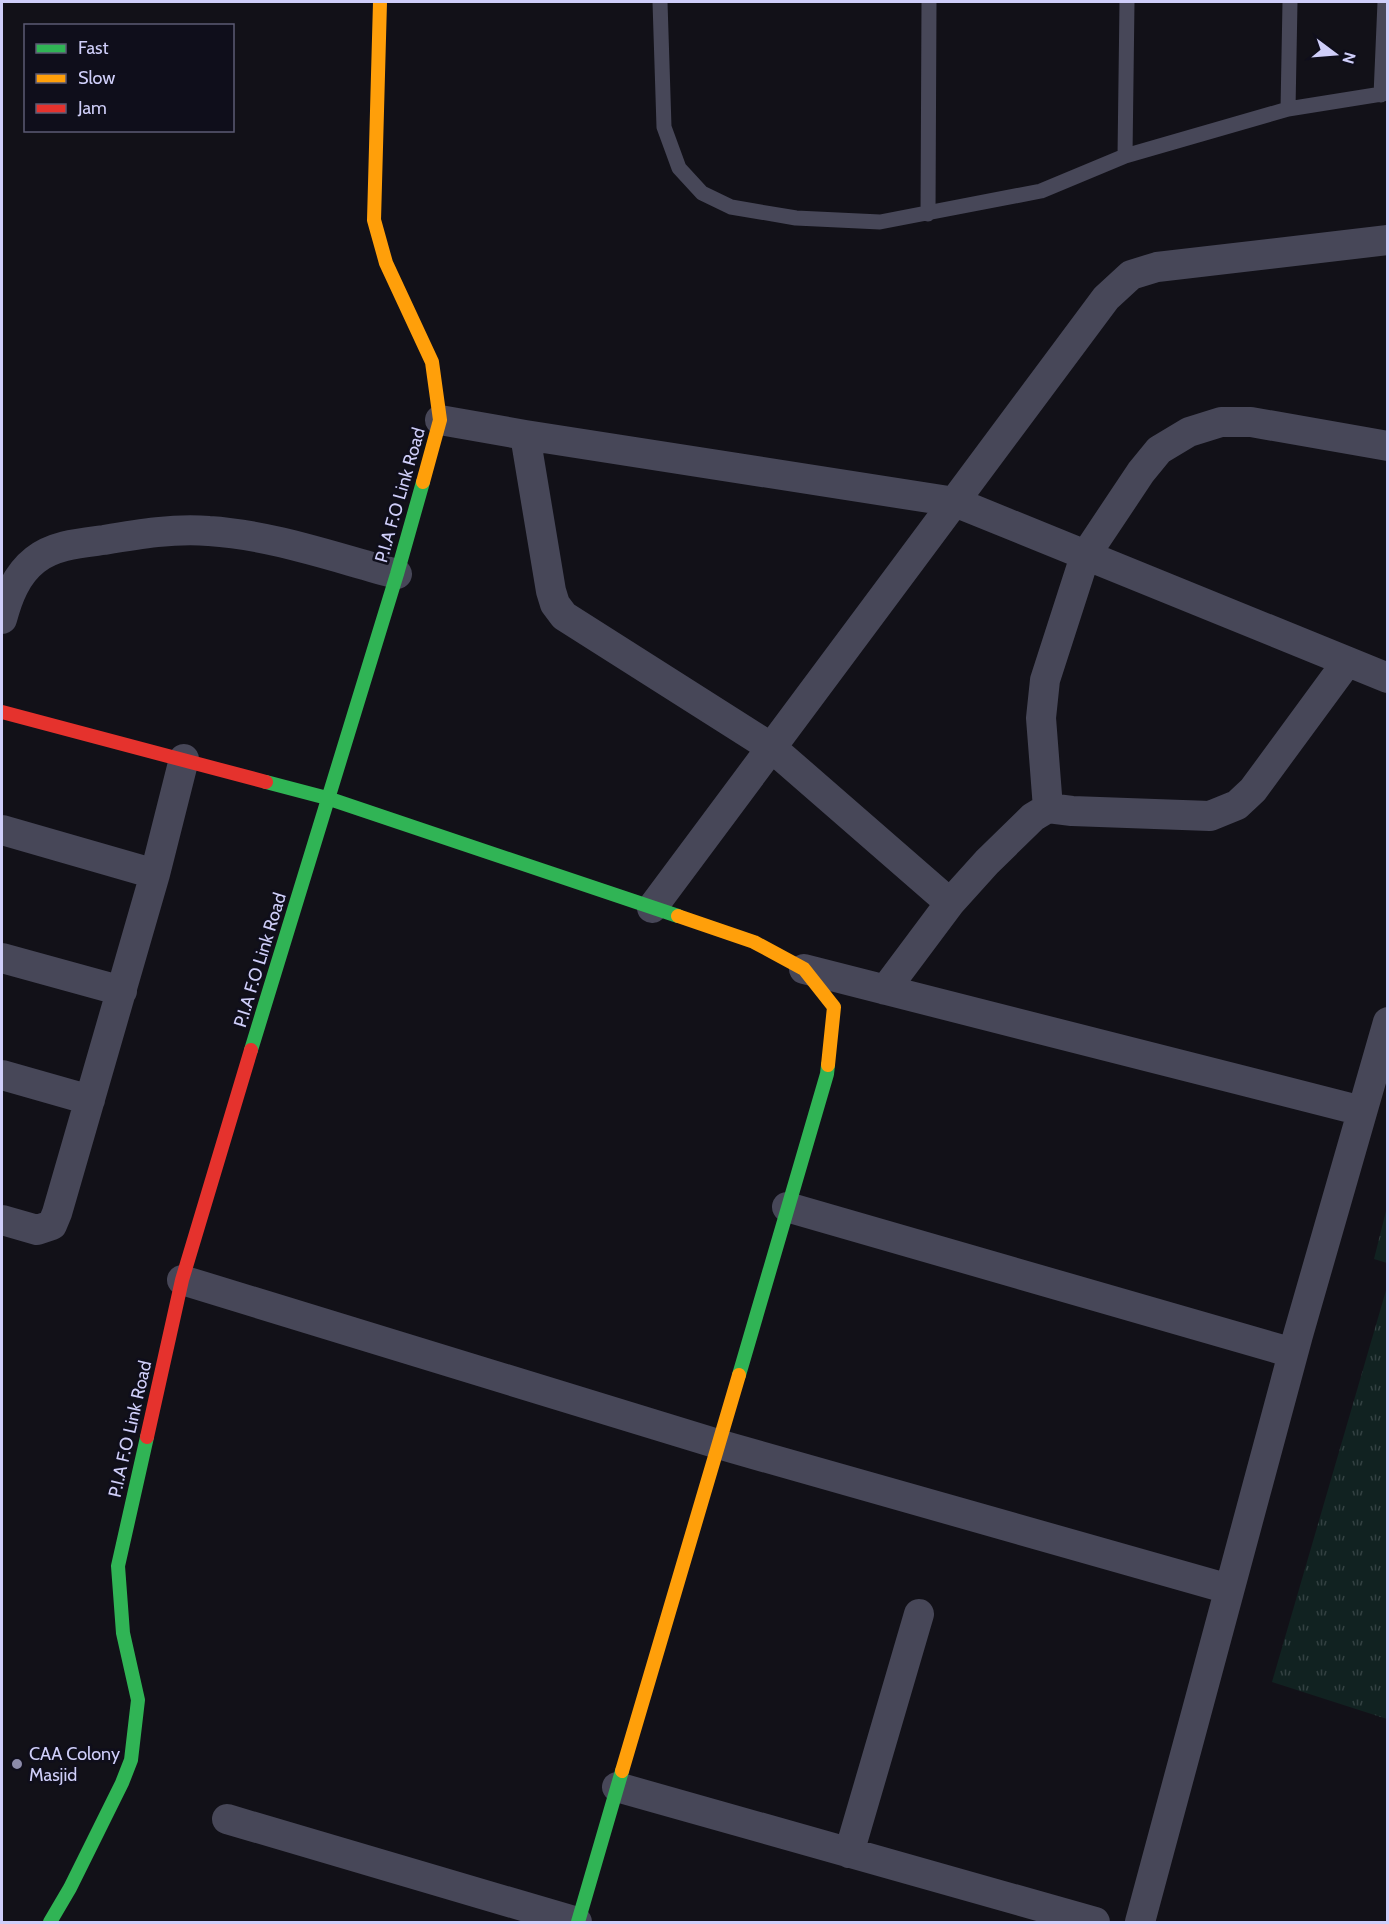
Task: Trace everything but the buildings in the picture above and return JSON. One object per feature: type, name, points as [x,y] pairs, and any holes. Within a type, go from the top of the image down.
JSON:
[{"type":"street","name":"P.I.A F.O Link Road","points":[[50,1923],[70,1888],[131,1760],[138,1700],[123,1633],[118,1566],[182,1280],[397,574],[440,420],[432,362],[386,263],[374,220],[380,2]]},
{"type":"street","points":[[652,908],[1106,298],[1131,275],[1157,267],[1388,240]]},
{"type":"street","points":[[440,420],[954,502],[1347,662],[1386,670]]},
{"type":"street","points":[[1048,808],[1041,718],[1045,680],[1085,556],[1141,472],[1159,450],[1189,432],[1221,422],[1251,422],[1388,446]]},
{"type":"street","points":[[525,435],[551,591],[555,604],[564,616],[772,748],[950,903]]},
{"type":"street","points":[[2,619],[8,598],[20,576],[36,559],[64,546],[149,533],[207,531],[250,536],[397,574]]},
{"type":"street","points":[[885,990],[950,903],[987,862],[1026,825],[1048,808],[1072,811],[1210,816],[1237,805],[1253,790],[1347,662]]},
{"type":"street","points":[[2,712],[327,798],[754,942],[804,969],[1362,1111]]},
{"type":"street","points":[[2,1220],[37,1230],[52,1225],[57,1213],[155,874],[184,759]]},
{"type":"street","points":[[2,830],[155,874]]},
{"type":"street","points":[[2,958],[122,991]]},
{"type":"street","points":[[227,1819],[578,1923],[827,1074],[834,1007],[804,969]]},
{"type":"street","points":[[1140,1923],[1293,1353],[1388,1022]]},
{"type":"street","points":[[2,1075],[90,1101]]},
{"type":"street","points":[[787,1207],[1293,1353]]},
{"type":"street","points":[[182,1280],[718,1444],[1230,1589]]},
{"type":"street","points":[[849,1853],[919,1614]]},
{"type":"street","points":[[617,1787],[1095,1923]]},
{"type":"lane","points":[[660,2],[664,127],[679,168],[702,193],[731,207],[796,218],[880,222],[1041,191],[1125,156],[1288,109],[1384,94],[1385,2]]},
{"type":"lane","points":[[928,214],[929,2]]},
{"type":"lane","points":[[1125,156],[1127,2]]},
{"type":"lane","points":[[1288,109],[1290,2]]},
{"type":"green space","points":[[1387,1207],[1388,1263],[1374,1259]]},
{"type":"green space","points":[[1387,1287],[1388,1719],[1272,1682]]},
{"type":"traffic: fast","points":[[251,1050],[423,482]]},
{"type":"traffic: fast","points":[[266,782],[327,798],[678,916]]},
{"type":"traffic: fast","points":[[739,1375],[828,1065]]},
{"type":"traffic: fast","points":[[50,1922],[70,1888],[131,1760],[138,1700],[123,1633],[118,1566],[147,1437]]},
{"type":"traffic: fast","points":[[578,1922],[622,1771]]},
{"type":"traffic: slow","points":[[380,2],[374,220],[386,263],[432,362],[440,420],[423,482]]},
{"type":"traffic: slow","points":[[678,916],[754,942],[804,969],[834,1007],[828,1065]]},
{"type":"traffic: slow","points":[[622,1771],[739,1375]]},
{"type":"traffic: jam","points":[[2,712],[266,782]]},
{"type":"traffic: jam","points":[[147,1437],[182,1280],[251,1050]]},
{"type":"place","name":"CAA Colony Masjid","points":[[17,1764]]}]
